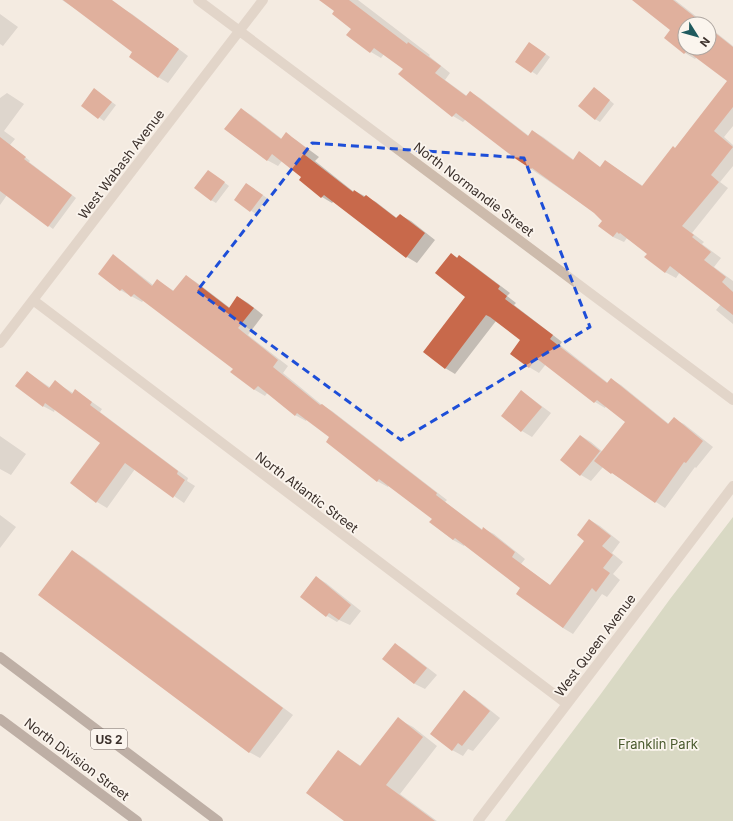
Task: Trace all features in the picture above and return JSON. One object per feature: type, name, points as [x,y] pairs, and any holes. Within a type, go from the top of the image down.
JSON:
[{"type":"main road","name":"US 2","points":[[0,657],[218,821]]},
{"type":"main road","name":"North Division Street","points":[[0,719],[137,821]]},
{"type":"street","name":"North Normandie Street","points":[[198,0],[733,400]]},
{"type":"street","name":"West Wabash Avenue","points":[[0,343],[263,0]]},
{"type":"street","name":"North Atlantic Street","points":[[33,300],[567,704]]},
{"type":"street","name":"West Queen Avenue","points":[[478,821],[733,486]]},
{"type":"highlighted area","points":[[312,143],[524,158],[590,327],[401,440],[197,291]]},
{"type":"green space","name":"Franklin Park","points":[[733,517],[733,821],[505,821],[670,599]]},
{"type":"building","points":[[63,0],[112,0],[179,49],[158,78],[129,57],[132,52]]},
{"type":"building","points":[[319,0],[349,0],[407,44],[408,42],[441,66],[435,73],[466,96],[470,91],[528,136],[532,130],[573,160],[579,151],[600,167],[605,160],[642,186],[673,146],[675,148],[727,81],[694,56],[717,56],[717,34],[733,47],[733,107],[714,131],[733,147],[711,175],[719,182],[682,226],[694,235],[692,237],[711,252],[704,260],[726,277],[722,282],[733,292],[733,315],[670,266],[665,273],[644,257],[647,254],[620,233],[619,234],[617,232],[613,237],[598,226],[602,221],[594,213],[532,168],[531,169],[516,159],[456,113],[452,117],[398,74],[403,69],[374,48],[370,53],[346,35],[351,29],[332,14],[334,11]]},
{"type":"building","points":[[632,0],[673,0],[694,16],[677,16],[677,48],[664,38],[670,30]]},
{"type":"building","points":[[529,42],[546,54],[531,73],[515,62]]},
{"type":"building","points":[[594,87],[610,100],[595,120],[578,106]]},
{"type":"building","points":[[94,88],[112,102],[98,119],[81,106]]},
{"type":"building","points":[[241,108],[281,139],[286,132],[309,150],[305,155],[353,192],[354,190],[364,197],[366,195],[396,218],[400,214],[425,233],[406,258],[324,195],[321,198],[299,180],[301,177],[272,154],[267,161],[224,129]]},
{"type":"building","points":[[0,137],[26,157],[24,159],[72,195],[48,227],[0,191]]},
{"type":"building","points":[[208,170],[225,182],[211,201],[194,188]]},
{"type":"building","points":[[246,183],[263,195],[250,212],[234,200]]},
{"type":"building","points":[[451,253],[457,258],[459,255],[500,286],[498,289],[507,296],[505,299],[553,335],[550,339],[607,383],[611,378],[668,424],[674,417],[703,441],[686,463],[684,462],[655,503],[594,461],[625,422],[597,400],[594,403],[536,358],[529,368],[510,354],[520,340],[490,317],[486,315],[445,369],[423,352],[465,297],[435,273]]},
{"type":"building","points":[[113,254],[152,286],[157,279],[173,291],[186,275],[229,308],[237,296],[254,308],[238,328],[278,360],[273,367],[320,405],[322,404],[437,493],[436,495],[482,530],[483,527],[515,552],[512,557],[550,585],[584,541],[577,535],[589,519],[611,536],[602,546],[613,555],[603,568],[610,573],[596,592],[592,588],[563,628],[516,594],[520,588],[455,538],[453,540],[429,522],[432,519],[379,479],[377,482],[326,442],[329,437],[297,413],[295,416],[258,386],[254,390],[230,372],[233,369],[134,294],[131,297],[122,289],[120,291],[98,274]]},
{"type":"building","points":[[27,371],[49,388],[55,380],[72,394],[75,389],[92,402],[90,405],[178,471],[177,474],[185,480],[173,498],[125,463],[96,503],[70,483],[100,443],[45,403],[43,407],[15,386]]},
{"type":"building","points":[[521,390],[542,407],[521,432],[501,416]]},
{"type":"building","points":[[580,435],[600,451],[580,476],[560,460]]},
{"type":"building","points":[[72,550],[283,708],[249,753],[38,595]]},
{"type":"building","points":[[316,576],[351,605],[339,620],[329,613],[326,617],[300,597]]},
{"type":"building","points":[[395,643],[427,668],[414,684],[382,659]]},
{"type":"building","points":[[464,690],[490,711],[462,746],[458,743],[452,751],[430,734]]},
{"type":"building","points":[[398,717],[423,737],[386,785],[435,821],[344,821],[306,793],[338,750],[360,766]]}]
